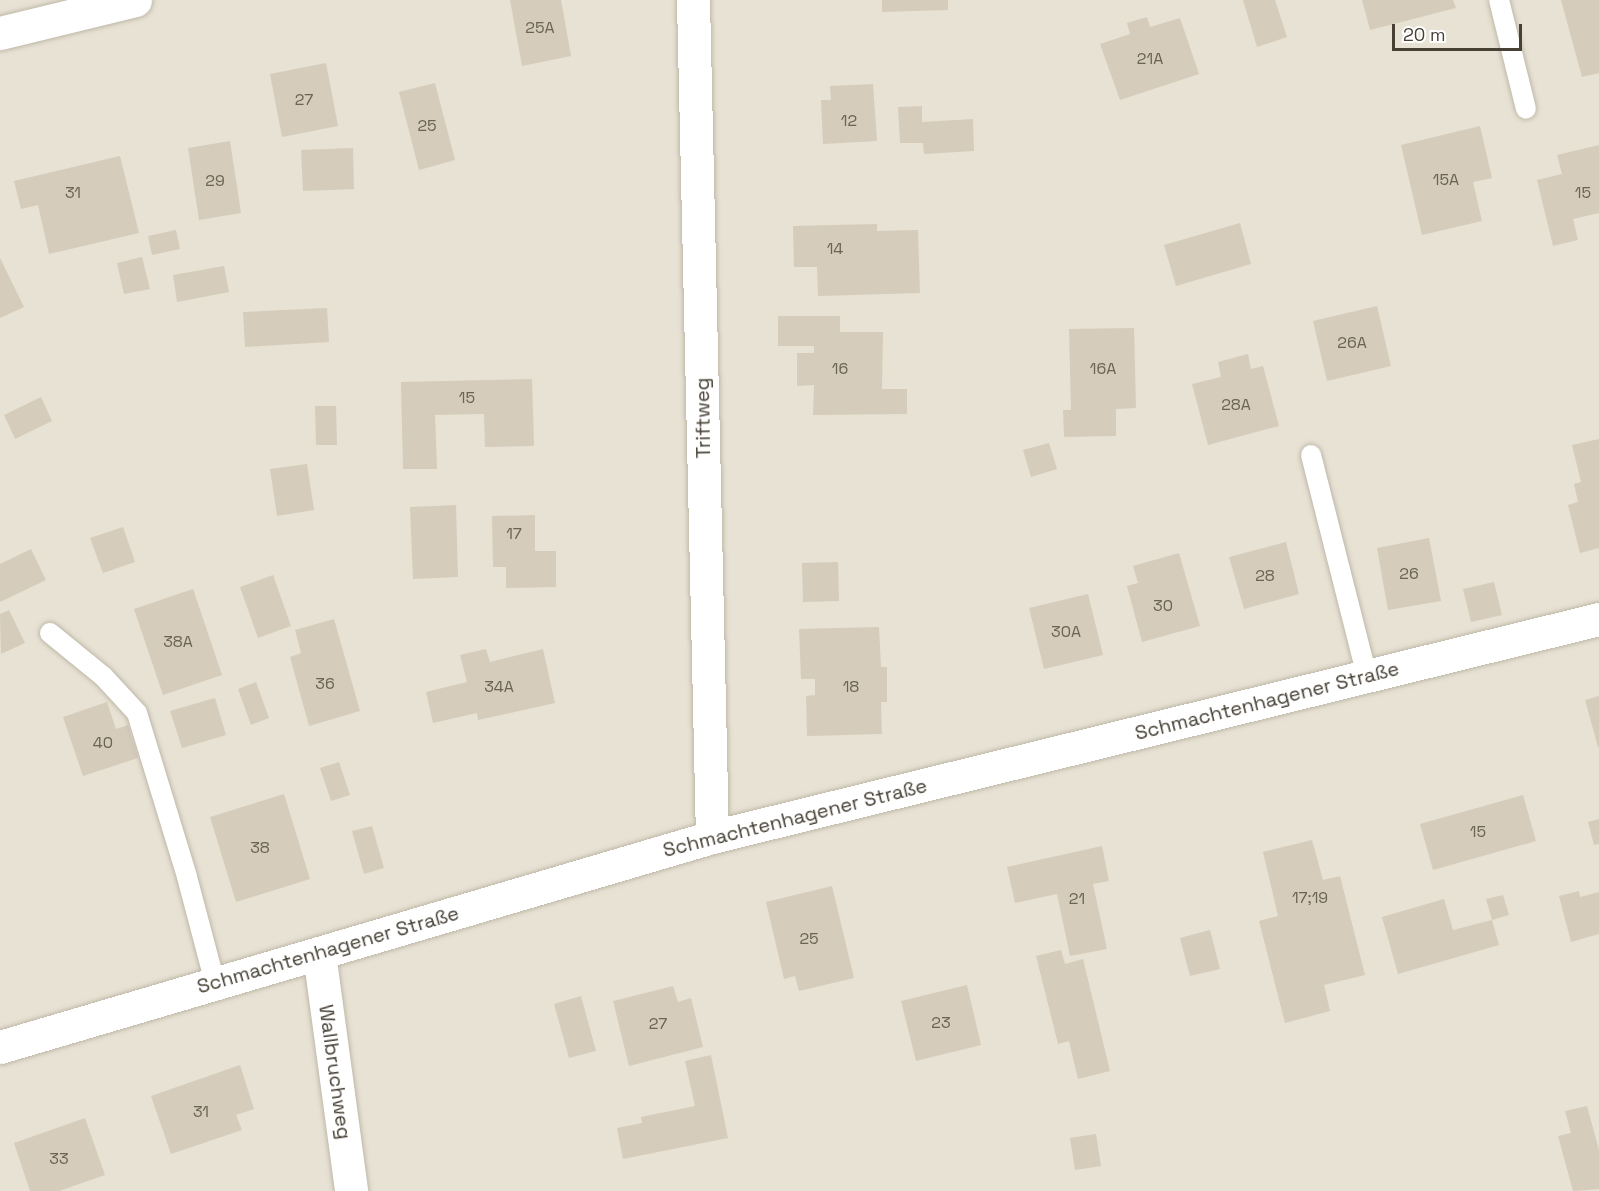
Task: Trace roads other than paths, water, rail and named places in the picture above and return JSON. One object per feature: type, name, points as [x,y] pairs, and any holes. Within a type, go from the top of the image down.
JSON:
[{"type":"street","points":[[0,33],[135,0]]},
{"type":"street","name":"Triftweg","points":[[693,0],[712,837]]},
{"type":"street","name":"Schmachtenhagener Straße","points":[[0,1047],[712,837],[1599,619]]},
{"type":"street","name":"Wallbruchweg","points":[[319,953],[351,1191]]},
{"type":"lane","points":[[1499,0],[1526,109]]},
{"type":"lane","points":[[1311,455],[1367,676]]},
{"type":"lane","points":[[50,633],[103,676],[137,713],[188,877],[215,983]]}]
